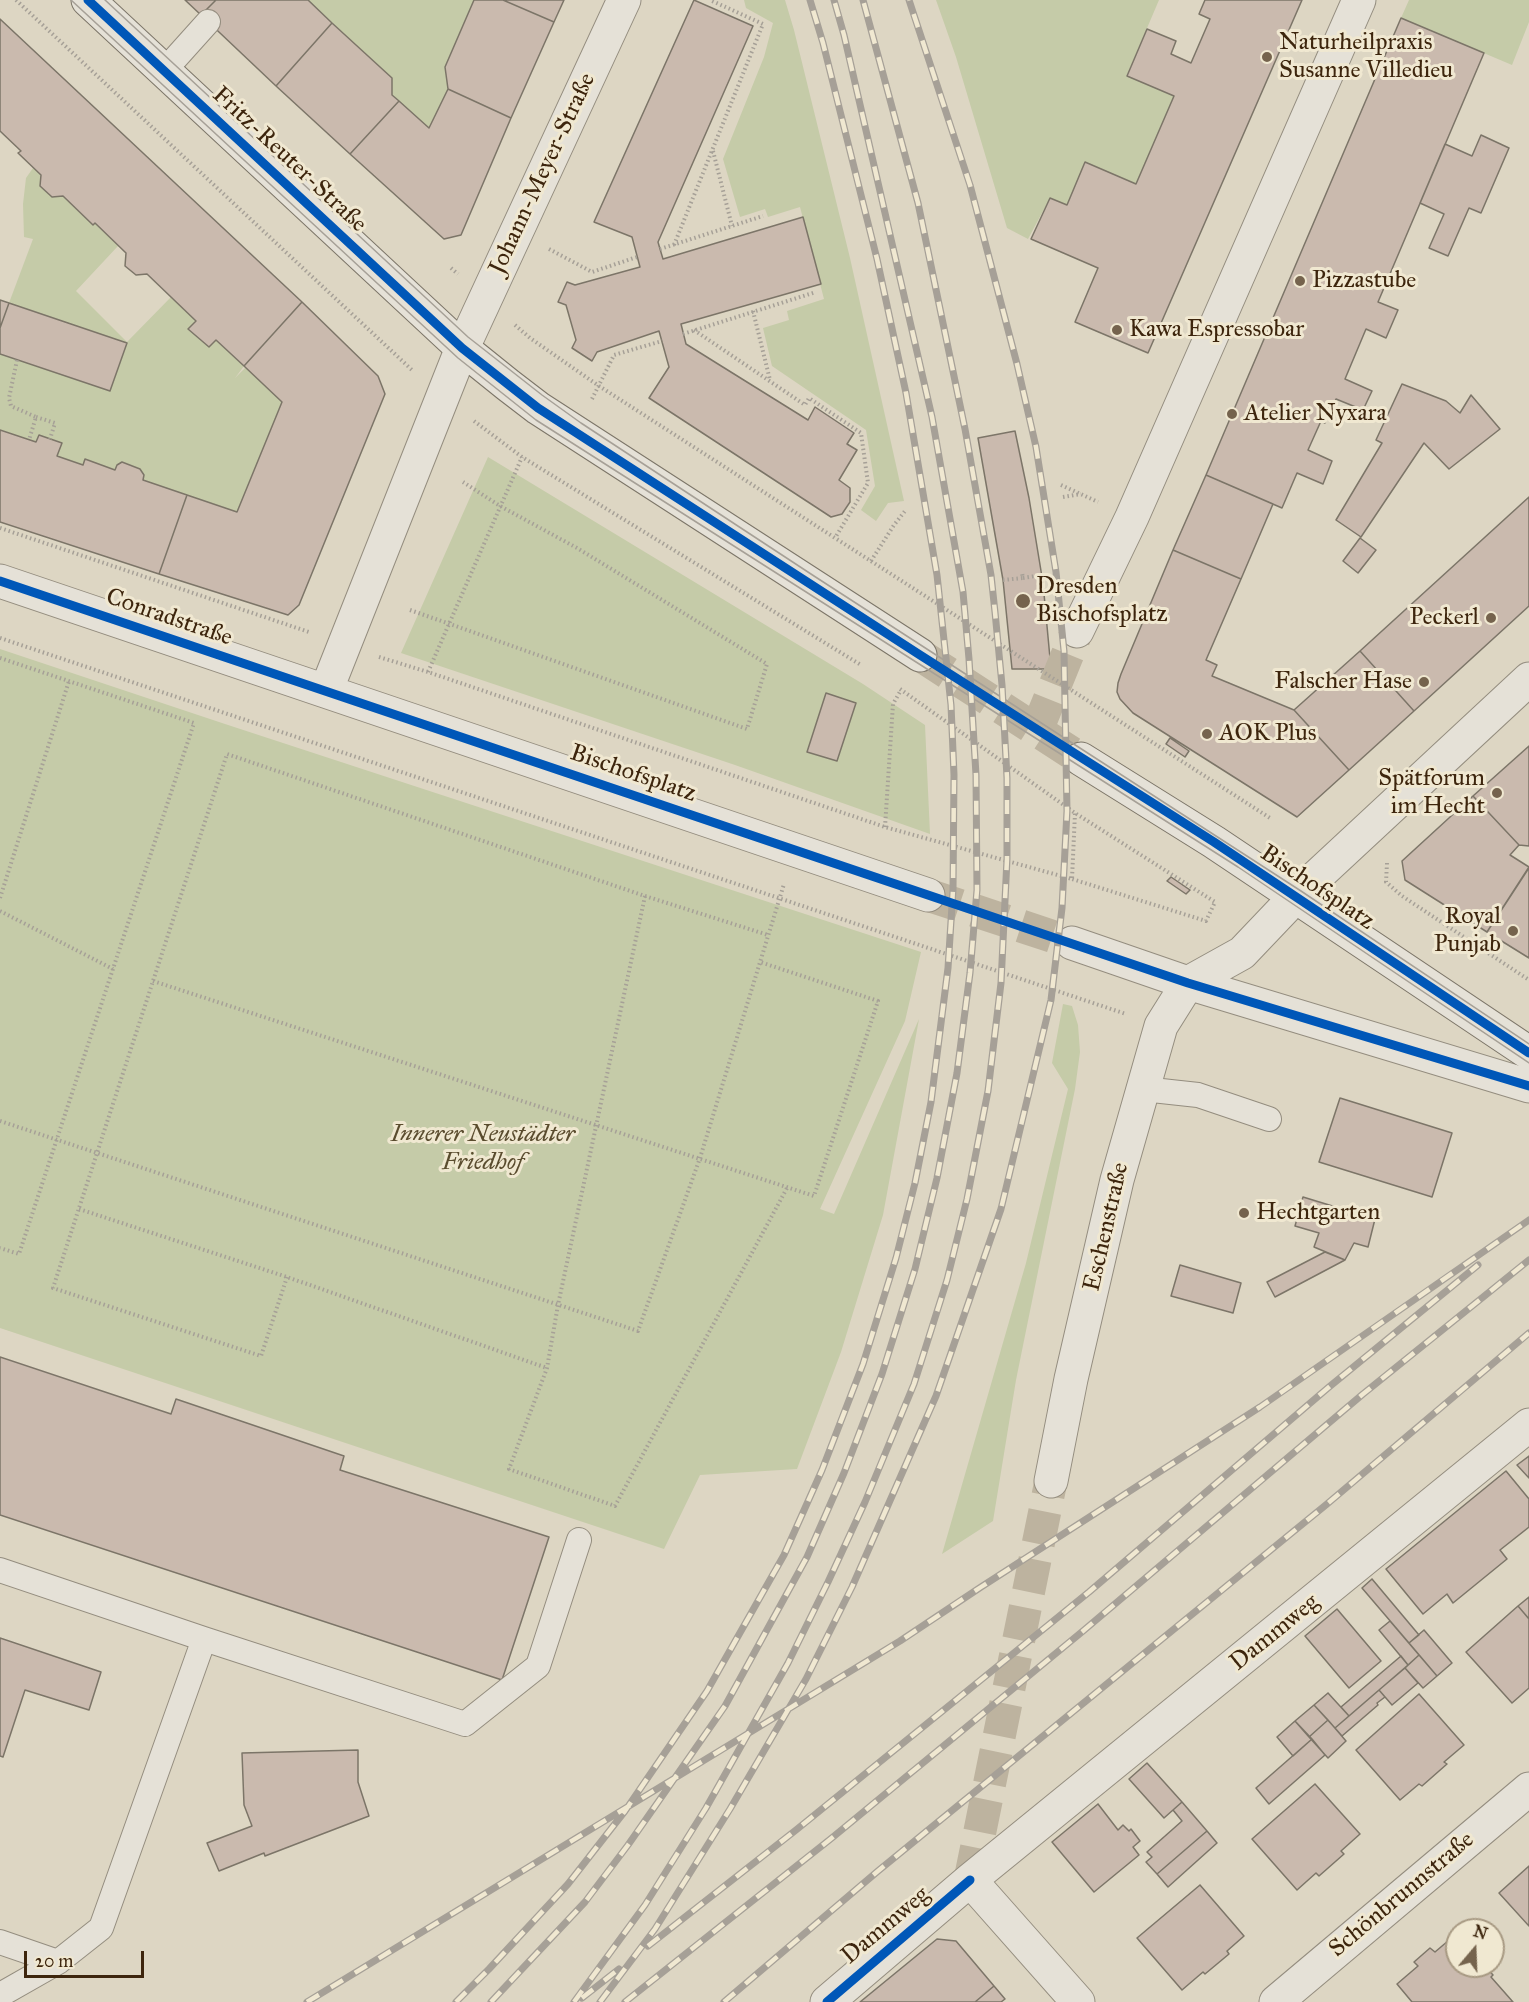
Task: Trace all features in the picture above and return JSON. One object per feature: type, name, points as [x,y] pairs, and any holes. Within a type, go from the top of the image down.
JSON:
[{"type":"street","name":"Fritz-Reuter-Straße","points":[[88,0],[462,348]]},
{"type":"street","name":"Johann-Meyer-Straße","points":[[462,348],[624,0]]},
{"type":"street","points":[[1077,631],[1132,517],[1359,0]]},
{"type":"street","points":[[326,691],[462,348],[538,408],[920,655]]},
{"type":"street","name":"Conradstraße","points":[[0,581],[326,691]]},
{"type":"street","points":[[1295,897],[1529,679]]},
{"type":"street","name":"Bischofsplatz","points":[[326,691],[928,895]]},
{"type":"street","name":"Bischofsplatz","points":[[1081,759],[1214,842],[1529,1053]]},
{"type":"street","name":"Bischofsplatz","points":[[1188,983],[1242,953],[1295,897]]},
{"type":"street","points":[[1072,943],[1188,983],[1529,1086]]},
{"type":"street","name":"Eschenstraße","points":[[1051,1481],[1071,1379],[1117,1180],[1161,1026],[1188,983]]},
{"type":"street","name":"Dammweg","points":[[827,2002],[970,1880],[1529,1425]]},
{"type":"street","name":"Schönbrunnstraße","points":[[1276,2002],[1529,1789]]},
{"type":"street","points":[[970,1880],[1078,2002]]},
{"type":"lane","points":[[164,70],[208,22]]},
{"type":"lane","points":[[1143,1089],[1198,1095],[1269,1119]]},
{"type":"lane","points":[[0,1570],[465,1724],[538,1666],[579,1540]]},
{"type":"lane","points":[[0,1995],[58,1962],[100,1928],[204,1639]]},
{"type":"lane","points":[[0,1942],[58,1962]]},
{"type":"path","points":[[16,0],[442,397],[522,457],[862,666]]},
{"type":"path","points":[[674,245],[763,24],[710,0]]},
{"type":"path","points":[[712,150],[732,226]]},
{"type":"path","points":[[660,249],[763,216]]},
{"type":"path","points":[[516,232],[592,272],[638,257]]},
{"type":"path","points":[[451,268],[530,338],[599,386],[1270,818]]},
{"type":"path","points":[[683,334],[816,292]]},
{"type":"path","points":[[753,311],[770,381]]},
{"type":"path","points":[[694,330],[805,405],[809,398],[861,433],[868,483],[835,538]]},
{"type":"path","points":[[576,432],[614,355],[662,340]]},
{"type":"path","points":[[17,360],[9,398],[11,406],[55,423],[50,439]]},
{"type":"path","points":[[29,440],[36,417]]},
{"type":"path","points":[[428,672],[522,457]]},
{"type":"path","points":[[410,610],[747,729],[767,664],[577,548],[500,506],[463,482]]},
{"type":"path","points":[[1063,497],[1082,494]]},
{"type":"path","points":[[871,561],[894,525],[906,511]]},
{"type":"path","points":[[0,528],[885,827],[1072,879],[1206,921],[1215,902],[1075,813],[891,684]]},
{"type":"path","points":[[1003,580],[1042,575]]},
{"type":"path","points":[[0,638],[1161,1026]]},
{"type":"path","points":[[0,658],[194,723],[19,1254],[0,1248]]},
{"type":"path","points":[[0,898],[69,681]]},
{"type":"path","points":[[885,827],[893,704],[901,690]]},
{"type":"path","points":[[287,1277],[261,1356],[53,1288],[227,754],[645,896],[768,935]]},
{"type":"path","points":[[1072,879],[1075,813]]},
{"type":"path","points":[[0,1121],[638,1331],[700,1158],[795,849]]},
{"type":"path","points":[[1389,857],[1386,882],[1402,896],[1529,980]]},
{"type":"path","points":[[645,896],[558,1305],[547,1368],[509,1469],[615,1506],[787,1188]]},
{"type":"path","points":[[0,911],[113,969]]},
{"type":"path","points":[[153,981],[814,1197],[878,1001],[760,962]]},
{"type":"path","points":[[79,1209],[287,1277],[547,1368]]},
{"type":"green space","points":[[308,0],[474,0],[445,67],[448,89],[429,128],[392,95],[392,78]]},
{"type":"green space","points":[[744,0],[785,0],[794,30],[850,258],[904,501],[888,503],[876,521],[861,510],[875,486],[866,430],[772,366],[763,328],[789,320],[787,311],[824,299],[800,207],[768,217],[765,209],[740,217],[723,159],[764,57],[773,23],[746,8]]},
{"type":"green space","points":[[936,0],[1159,0],[1127,75],[1174,96],[1136,184],[1085,162],[1067,205],[1050,198],[1028,239],[1007,228],[956,57]]},
{"type":"green space","points":[[1409,0],[1529,0],[1529,22],[1512,65],[1401,18]]},
{"type":"green space","points":[[33,168],[41,175],[40,186],[52,197],[63,196],[118,246],[76,291],[127,342],[171,297],[196,321],[189,328],[216,340],[244,366],[235,378],[246,367],[282,402],[237,512],[143,480],[144,475],[140,469],[123,462],[117,465],[115,470],[83,465],[57,456],[61,443],[39,435],[36,442],[0,430],[0,354],[110,391],[127,343],[9,303],[33,239],[24,237],[23,204],[26,178]]},
{"type":"green space","points":[[488,457],[863,684],[925,725],[930,834],[735,765],[401,653]]},
{"type":"green space","name":"Innerer Neustädter Friedhof","points":[[0,649],[921,952],[905,1021],[820,1209],[834,1214],[919,1019],[883,1215],[841,1352],[797,1469],[700,1475],[664,1549],[0,1328]]},
{"type":"green space","points":[[1063,1004],[1072,1006],[1078,1025],[1080,1052],[1075,1089],[1016,1380],[993,1521],[942,1554],[1026,1263],[1068,1089],[1052,1063]]},
{"type":"building","points":[[185,0],[216,0],[201,15]]},
{"type":"building","points":[[216,0],[308,0],[332,23],[276,86],[201,15]]},
{"type":"building","points":[[474,0],[503,0],[554,22],[511,118],[448,89],[445,67]]},
{"type":"building","points":[[503,0],[564,0],[554,22]]},
{"type":"building","points":[[694,0],[753,26],[658,242],[663,259],[803,217],[821,284],[681,324],[686,344],[808,420],[815,407],[854,433],[847,444],[857,450],[839,480],[850,488],[850,502],[842,514],[831,517],[649,398],[669,367],[659,331],[597,352],[592,361],[572,348],[576,340],[566,305],[558,302],[567,282],[575,285],[640,267],[632,237],[594,222]]},
{"type":"building","points":[[1205,0],[1302,0],[1148,353],[1075,322],[1098,268],[1031,239],[1050,198],[1067,205],[1085,162],[1136,184],[1174,96],[1127,76],[1147,29],[1176,41],[1171,54],[1191,63],[1210,19],[1199,14]]},
{"type":"building","points":[[1401,18],[1484,53],[1378,302],[1398,310],[1386,338],[1366,329],[1345,379],[1372,391],[1363,410],[1336,399],[1325,423],[1321,421],[1308,450],[1332,461],[1323,484],[1297,473],[1282,508],[1206,475]]},
{"type":"building","points":[[0,19],[302,302],[244,366],[216,340],[209,347],[188,329],[196,321],[147,274],[136,275],[125,266],[126,253],[95,223],[93,225],[63,196],[52,197],[40,186],[41,175],[18,153],[21,151],[0,131]]},
{"type":"building","points":[[332,23],[392,78],[392,95],[399,101],[350,154],[276,86]]},
{"type":"building","points":[[448,89],[511,118],[461,235],[444,239],[350,154],[399,101],[429,128]]},
{"type":"building","points":[[1481,135],[1509,148],[1481,213],[1469,208],[1448,256],[1429,248],[1444,214],[1420,203],[1445,144],[1472,156]]},
{"type":"building","points":[[0,300],[9,303],[0,328]]},
{"type":"building","points":[[302,302],[378,376],[385,394],[299,605],[288,615],[159,574],[187,495],[237,512],[282,402],[244,366]]},
{"type":"building","points":[[9,303],[127,343],[110,391],[0,354],[0,328]]},
{"type":"building","points":[[1402,384],[1446,401],[1460,413],[1471,395],[1500,429],[1449,469],[1424,443],[1361,537],[1336,520],[1382,443],[1376,440]]},
{"type":"building","points":[[0,430],[36,442],[39,435],[62,443],[57,456],[83,465],[85,459],[115,470],[122,462],[140,469],[144,475],[143,480],[187,495],[159,574],[0,522]]},
{"type":"building","points":[[1015,431],[1043,583],[1051,669],[1012,669],[1003,580],[978,438]]},
{"type":"building","points":[[1206,475],[1273,504],[1241,579],[1173,550]]},
{"type":"building","points":[[1529,497],[1529,606],[1414,711],[1360,651]]},
{"type":"building","points":[[1360,538],[1376,550],[1358,573],[1343,561]]},
{"type":"building","points":[[1173,550],[1241,579],[1206,660],[1217,665],[1212,676],[1294,710],[1349,770],[1297,817],[1133,713],[1120,699],[1117,692],[1121,674]]},
{"type":"building","points":[[1360,651],[1414,711],[1349,770],[1294,710]]},
{"type":"building","points":[[826,693],[856,703],[837,761],[807,752]]},
{"type":"building","points":[[1170,738],[1189,751],[1185,757],[1166,744]]},
{"type":"building","points":[[1529,746],[1529,846],[1519,845],[1473,796]]},
{"type":"building","points":[[1473,796],[1519,845],[1510,855],[1529,867],[1487,932],[1405,880],[1402,861]]},
{"type":"building","points":[[1529,868],[1529,958],[1487,932]]},
{"type":"building","points":[[1171,877],[1190,890],[1186,894],[1167,881]]},
{"type":"building","points":[[1340,1098],[1452,1133],[1432,1197],[1319,1162]]},
{"type":"building","points":[[1303,1197],[1375,1219],[1368,1247],[1354,1243],[1345,1260],[1314,1247],[1319,1233],[1295,1226]]},
{"type":"building","points":[[1325,1252],[1345,1260],[1275,1297],[1267,1282]]},
{"type":"building","points":[[1180,1265],[1241,1283],[1233,1313],[1171,1296]]},
{"type":"building","points":[[0,1357],[171,1414],[176,1399],[344,1456],[340,1470],[549,1537],[502,1680],[0,1515]]},
{"type":"building","points":[[1529,1456],[1529,1478],[1517,1465]]},
{"type":"building","points":[[1506,1471],[1529,1499],[1529,1527],[1500,1550],[1507,1559],[1453,1603],[1447,1594],[1423,1614],[1386,1569]]},
{"type":"building","points":[[1372,1579],[1419,1635],[1409,1643],[1362,1588]]},
{"type":"building","points":[[1529,1597],[1529,1619],[1518,1606]]},
{"type":"building","points":[[1518,1606],[1529,1619],[1529,1688],[1512,1703],[1466,1652]]},
{"type":"building","points":[[1337,1609],[1381,1661],[1349,1688],[1305,1636]]},
{"type":"building","points":[[1390,1621],[1419,1655],[1408,1665],[1379,1630]]},
{"type":"building","points":[[1424,1630],[1452,1663],[1437,1676],[1409,1643]]},
{"type":"building","points":[[0,1638],[101,1672],[89,1710],[25,1690],[3,1757],[0,1756]]},
{"type":"building","points":[[1419,1655],[1437,1676],[1423,1688],[1405,1668]]},
{"type":"building","points":[[1401,1656],[1408,1665],[1349,1716],[1341,1707]]},
{"type":"building","points":[[1405,1668],[1418,1683],[1392,1705],[1379,1690]]},
{"type":"building","points":[[1379,1690],[1385,1697],[1342,1736],[1335,1728]]},
{"type":"building","points":[[1328,1693],[1349,1716],[1335,1728],[1314,1705]]},
{"type":"building","points":[[1419,1694],[1464,1745],[1444,1762],[1447,1764],[1422,1786],[1419,1784],[1400,1800],[1356,1750]]},
{"type":"building","points":[[1314,1705],[1328,1720],[1309,1737],[1295,1721]]},
{"type":"building","points":[[1328,1720],[1346,1741],[1328,1758],[1309,1737]]},
{"type":"building","points":[[1295,1721],[1312,1739],[1293,1756],[1277,1737]]},
{"type":"building","points":[[1312,1739],[1325,1755],[1269,1804],[1256,1788]]},
{"type":"building","points":[[358,1750],[358,1782],[369,1816],[219,1871],[207,1843],[252,1826],[244,1805],[242,1753]]},
{"type":"building","points":[[1147,1763],[1182,1802],[1164,1818],[1129,1779]]},
{"type":"building","points":[[1315,1784],[1360,1834],[1341,1851],[1344,1854],[1319,1876],[1316,1873],[1297,1890],[1252,1839]]},
{"type":"building","points":[[1182,1802],[1207,1831],[1157,1874],[1146,1862],[1152,1857],[1147,1852],[1182,1821],[1173,1810]]},
{"type":"building","points":[[1098,1804],[1118,1830],[1123,1825],[1129,1831],[1131,1829],[1140,1841],[1133,1847],[1139,1855],[1094,1892],[1052,1842]]},
{"type":"building","points":[[1207,1831],[1217,1843],[1168,1887],[1157,1874]]},
{"type":"building","points":[[1529,1866],[1529,1926],[1499,1893]]},
{"type":"building","points":[[1200,1885],[1244,1936],[1227,1951],[1229,1954],[1182,1990],[1137,1938]]},
{"type":"building","points":[[937,1939],[956,1941],[994,1986],[975,2002],[860,2002]]},
{"type":"building","points":[[1445,1944],[1445,1978],[1492,1978],[1513,2002],[1412,2002],[1397,1984],[1418,1966],[1414,1962],[1430,1948],[1435,1952]]},
{"type":"building","points":[[994,1986],[1005,1999],[1001,2002],[975,2002]]},
{"type":"tunnel","points":[[1037,730],[1077,631]]},
{"type":"tunnel","points":[[920,655],[1081,759]]},
{"type":"tunnel","points":[[928,895],[1072,943]]},
{"type":"tunnel","points":[[970,1880],[1051,1481]]},
{"type":"tram line","points":[[71,0],[458,358],[536,420],[1238,867],[1529,1063]]},
{"type":"tram line","points":[[105,0],[468,337],[542,395],[814,576],[1301,891],[1529,1044]]},
{"type":"railway","points":[[456,2002],[568,1884],[625,1811],[707,1691],[784,1555],[822,1470],[863,1364],[896,1258],[915,1183],[931,1102],[948,968],[953,890],[954,775],[951,705],[937,575],[906,393],[877,259],[823,43],[810,0]]},
{"type":"railway","points":[[491,2002],[585,1902],[628,1845],[725,1706],[807,1557],[844,1473],[882,1374],[915,1269],[937,1178],[957,1073],[970,973],[977,890],[976,775],[963,592],[932,417],[834,0]]},
{"type":"railway","points":[[574,2002],[645,1905],[706,1808],[788,1663],[865,1502],[914,1384],[947,1280],[967,1199],[988,1091],[1001,983],[1007,859],[1007,778],[1002,685],[991,575],[965,429],[918,203],[863,0]]},
{"type":"railway","points":[[600,2002],[655,1929],[730,1809],[806,1679],[852,1587],[936,1396],[1001,1209],[1051,1000],[1062,908],[1067,811],[1064,651],[1056,572],[1036,447],[1017,364],[970,185],[909,0]]},
{"type":"railway","points":[[307,2002],[900,1641],[1260,1407],[1529,1220]]},
{"type":"railway","points":[[625,2002],[833,1837],[1083,1631],[1363,1394],[1529,1260]]},
{"type":"railway","points":[[648,1946],[796,1830],[1089,1592],[1329,1387],[1478,1265]]},
{"type":"railway","points":[[724,2002],[878,1871],[1327,1504],[1529,1333]]},
{"type":"railway","points":[[582,1998],[619,1969]]},
{"type":"cycle path","points":[[88,0],[462,348],[538,408],[1214,842],[1529,1053]]},
{"type":"cycle path","points":[[0,581],[1188,983],[1529,1086]]},
{"type":"cycle path","points":[[827,2002],[970,1880]]},
{"type":"place","name":"Naturheilpraxis Susanne Villedieu","points":[[1267,57]]},
{"type":"place","name":"Pizzastube","points":[[1300,281]]},
{"type":"place","name":"Kawa Espressobar","points":[[1117,330]]},
{"type":"place","name":"Atelier Nyxara","points":[[1232,414]]},
{"type":"place","name":"Dresden Bischofsplatz","points":[[1023,601]]},
{"type":"place","name":"Peckerl","points":[[1491,618]]},
{"type":"place","name":"Falscher Hase","points":[[1424,682]]},
{"type":"place","name":"AOK Plus","points":[[1207,734]]},
{"type":"place","name":"Spätforum im Hecht","points":[[1497,793]]},
{"type":"place","name":"Royal Punjab","points":[[1513,931]]},
{"type":"place","name":"Hechtgarten","points":[[1244,1213]]}]
